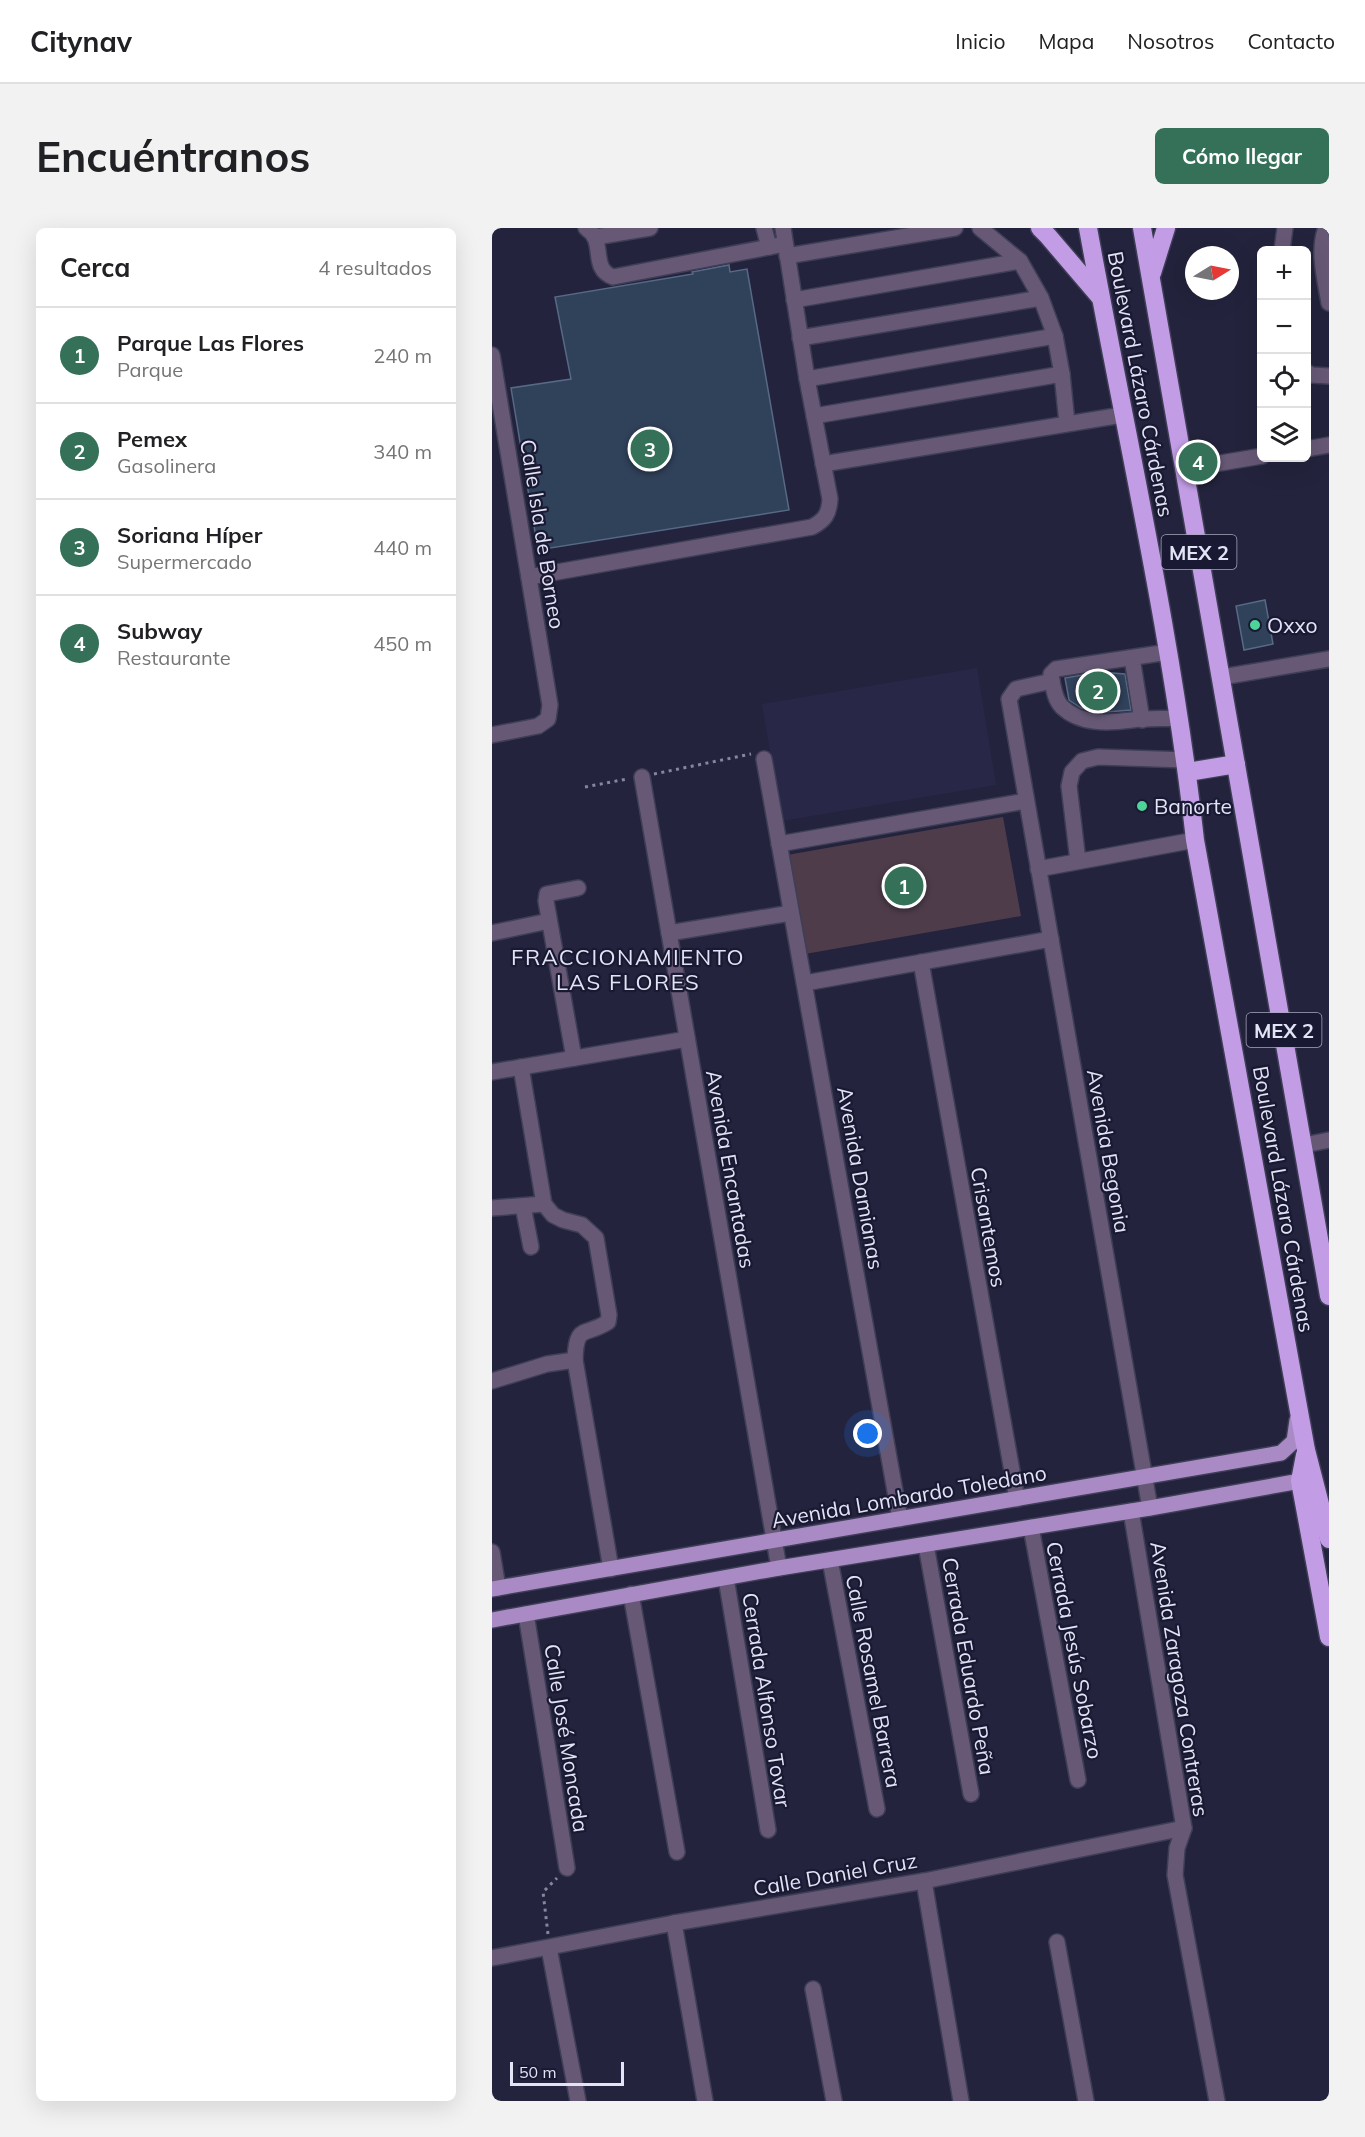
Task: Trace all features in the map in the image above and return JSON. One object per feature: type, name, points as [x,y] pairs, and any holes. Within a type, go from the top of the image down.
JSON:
[{"type":"highway","points":[[1040,228],[1101,298]]},
{"type":"highway","name":"Boulevard Lázaro Cárdenas","points":[[1088,228],[1168,652],[1187,766],[1195,840],[1306,1450],[1329,1539]]},
{"type":"highway","name":"Boulevard Lázaro Cárdenas","points":[[1142,228],[1329,1296]]},
{"type":"highway","points":[[1150,277],[1166,228]]},
{"type":"highway","points":[[1187,766],[1236,764]]},
{"type":"highway","points":[[1306,1450],[1300,1481],[1329,1637]]},
{"type":"main road","name":"Avenida Lombardo Toledano","points":[[495,1589],[1281,1453],[1294,1440],[1298,1406]]},
{"type":"main road","points":[[492,1620],[631,1594],[1300,1481]]},
{"type":"street","points":[[650,228],[591,233],[602,268],[607,274],[613,277],[769,247],[786,250],[955,228]]},
{"type":"street","points":[[764,228],[769,247]]},
{"type":"street","points":[[529,577],[812,527],[823,521],[829,512],[830,499],[807,379],[783,228]]},
{"type":"street","points":[[980,228],[1020,261],[1041,298],[1055,336],[1067,423]]},
{"type":"street","points":[[1283,246],[1285,228]]},
{"type":"street","points":[[1326,228],[1322,249],[1329,303]]},
{"type":"street","points":[[794,300],[1020,261]]},
{"type":"street","points":[[800,338],[1041,298]]},
{"type":"street","points":[[807,379],[1055,336]]},
{"type":"street","name":"Calle Isla de Borneo","points":[[492,355],[550,705],[548,719],[538,726],[492,735]]},
{"type":"street","points":[[814,416],[1062,374]]},
{"type":"street","points":[[1311,374],[1329,376]]},
{"type":"street","points":[[823,464],[1122,415]]},
{"type":"street","points":[[1311,448],[1329,445]]},
{"type":"street","points":[[1185,469],[1257,457]]},
{"type":"street","points":[[1168,652],[1056,669],[1051,674],[1052,681],[1060,706],[1078,717],[1106,723],[1179,718]]},
{"type":"street","points":[[1132,658],[1142,720]]},
{"type":"street","points":[[1222,677],[1329,660]]},
{"type":"street","name":"Avenida Begonia","points":[[1052,681],[1016,689],[1009,699],[1150,1508]]},
{"type":"street","points":[[1078,861],[1069,786],[1072,772],[1082,761],[1098,757],[1187,766]]},
{"type":"street","name":"Avenida Damianas","points":[[764,759],[900,1519]]},
{"type":"street","name":"Avenida Encantadas","points":[[642,777],[779,1569]]},
{"type":"street","points":[[779,844],[1026,801]]},
{"type":"street","points":[[1038,868],[1195,840]]},
{"type":"street","points":[[574,1058],[549,921],[547,894],[578,888]]},
{"type":"street","points":[[669,933],[791,913]]},
{"type":"street","points":[[492,933],[549,921]]},
{"type":"street","points":[[804,983],[1051,939]]},
{"type":"street","name":"Crisantemos","points":[[921,962],[1017,1499]]},
{"type":"street","points":[[492,1072],[687,1039]]},
{"type":"street","points":[[520,1067],[544,1204],[553,1215],[582,1226],[596,1238],[609,1315],[608,1322],[586,1330],[579,1336],[575,1343],[575,1360],[611,1569]]},
{"type":"street","points":[[1304,1145],[1329,1140]]},
{"type":"street","points":[[492,1208],[544,1204]]},
{"type":"street","points":[[523,1206],[531,1246]]},
{"type":"street","points":[[492,1381],[548,1364],[575,1360]]},
{"type":"street","name":"Avenida Zaragoza Contreras","points":[[1131,1511],[1184,1828],[1177,1848],[1175,1875],[1217,2101]]},
{"type":"street","name":"Cerrada Jesús Sobarzo","points":[[1031,1527],[1078,1780]]},
{"type":"street","name":"Cerrada Eduardo Peña","points":[[926,1545],[971,1794]]},
{"type":"street","points":[[492,1551],[495,1589]]},
{"type":"street","name":"Calle Rosamel Barrera","points":[[830,1560],[877,1809]]},
{"type":"street","name":"Cerrada Alfonso Tovar","points":[[726,1578],[768,1830]]},
{"type":"street","points":[[631,1594],[677,1852]]},
{"type":"street","name":"Calle José Moncada","points":[[526,1614],[567,1868]]},
{"type":"street","name":"Calle Daniel Cruz","points":[[492,1958],[674,1923],[924,1881],[1184,1828]]},
{"type":"street","points":[[924,1881],[962,2101]]},
{"type":"street","points":[[674,1923],[705,2101]]},
{"type":"street","points":[[1057,1942],[1086,2101]]},
{"type":"street","points":[[549,1948],[578,2101]]},
{"type":"street","points":[[813,1989],[834,2101]]},
{"type":"path","points":[[585,787],[752,754],[764,759]]},
{"type":"path","points":[[549,1948],[543,1892],[567,1868]]},
{"type":"shaded area","points":[[977,668],[996,785],[782,821],[762,704]]},
{"type":"shaded area","points":[[1003,817],[1021,916],[805,954],[787,855]]},
{"type":"building","points":[[729,265],[730,272],[747,269],[789,510],[538,550],[511,388],[571,379],[555,297],[693,274],[692,272]]},
{"type":"building","name":"Oxxo","points":[[1265,600],[1273,644],[1244,650],[1236,606]]},
{"type":"building","points":[[1099,672],[1125,674],[1131,710],[1090,711],[1069,700],[1065,678]]},
{"type":"place","name":"Soriana Híper","points":[[650,449]]},
{"type":"place","name":"Subway","points":[[1198,462]]},
{"type":"place","name":"Oxxo","points":[[1255,625]]},
{"type":"place","name":"Pemex","points":[[1098,691]]},
{"type":"place","name":"Banorte","points":[[1142,806]]},
{"type":"place","name":"Parque Las Flores","points":[[904,886]]},
{"type":"district","name":"FRACCIONAMIENTO LAS FLORES","points":[[628,970]]}]
